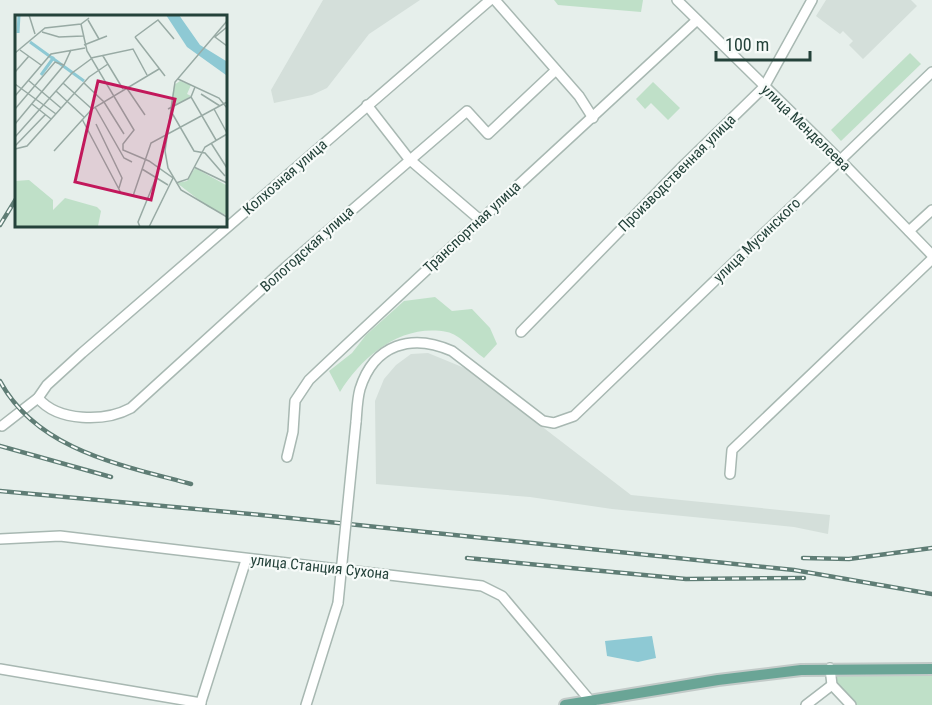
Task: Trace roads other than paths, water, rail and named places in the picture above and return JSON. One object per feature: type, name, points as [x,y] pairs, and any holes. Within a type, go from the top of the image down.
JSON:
[{"type":"main road","points":[[565,705],[592,703],[718,680],[830,668],[932,669]]},
{"type":"street","points":[[492,0],[579,96],[593,118]]},
{"type":"street","name":"Колхозная улица","points":[[2,426],[38,398],[47,386],[82,353],[367,105],[492,0]]},
{"type":"street","name":"улица Менделеева","points":[[677,0],[840,160],[932,257],[732,450],[730,474]]},
{"type":"street","name":"Производственная улица","points":[[521,332],[670,179],[764,87],[812,0]]},
{"type":"street","name":"Транспортная улица","points":[[287,457],[293,432],[295,401],[309,380],[697,20]]},
{"type":"street","name":"Вологодская улица","points":[[38,398],[51,409],[87,417],[118,413],[130,408],[409,159],[467,111],[488,135],[556,70]]},
{"type":"street","name":"улица Мусинского","points":[[306,705],[338,603],[360,391],[367,371],[381,355],[397,345],[417,341],[435,343],[452,351],[472,365],[526,411],[543,421],[554,423],[563,421],[582,408],[932,72]]},
{"type":"street","points":[[367,105],[409,159],[480,219]]},
{"type":"street","points":[[909,231],[932,210]]},
{"type":"street","name":"улица Станция Сухона","points":[[0,539],[60,536],[246,560],[411,577],[493,589],[502,596],[592,703]]},
{"type":"street","points":[[0,669],[200,704],[246,560]]},
{"type":"street","points":[[830,668],[832,685],[851,705]]},
{"type":"street","points":[[806,705],[832,685]]},
{"type":"water","points":[[652,636],[656,658],[638,662],[607,656],[605,641]]},
{"type":"railway","points":[[0,225],[15,201]]},
{"type":"railway","points":[[0,381],[16,404],[36,424],[58,439],[110,461],[191,484]]},
{"type":"railway","points":[[0,446],[111,477]]},
{"type":"railway","points":[[0,491],[261,515],[794,570],[932,594]]},
{"type":"railway","points":[[803,558],[849,559],[932,548]]},
{"type":"railway","points":[[467,558],[686,579],[804,578]]}]
